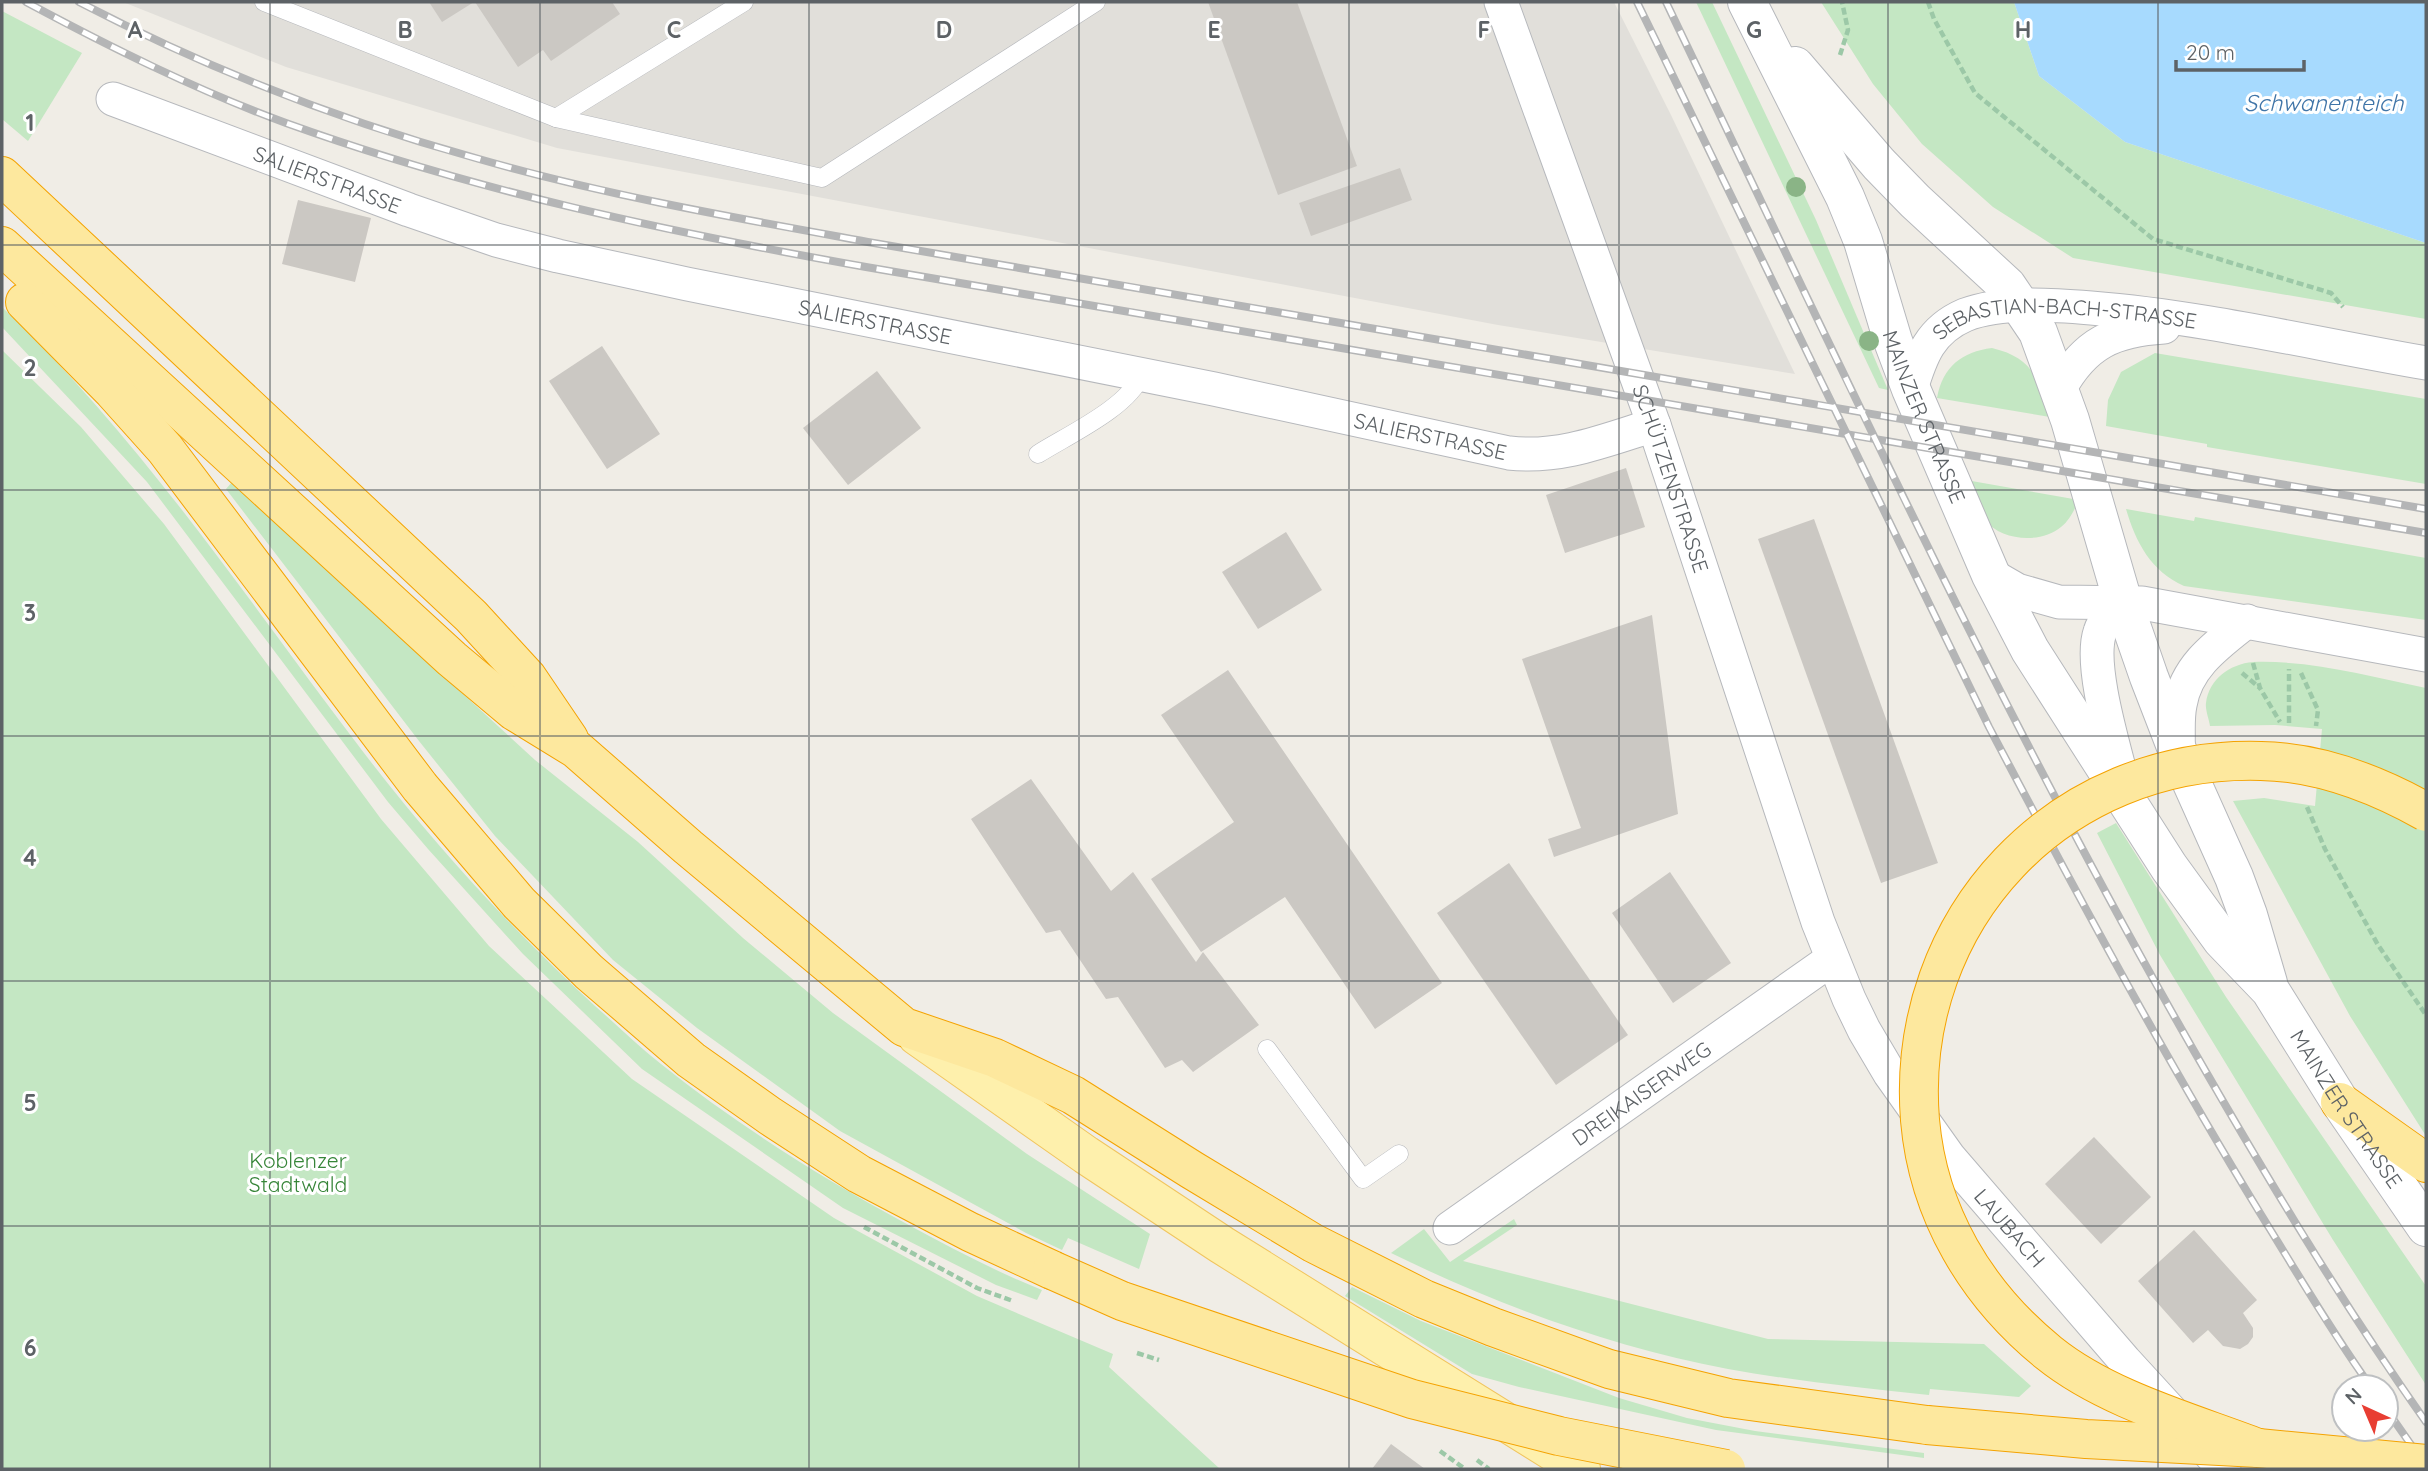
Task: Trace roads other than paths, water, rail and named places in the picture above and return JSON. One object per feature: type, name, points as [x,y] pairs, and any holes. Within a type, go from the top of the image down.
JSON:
[{"type":"highway","points":[[2,176],[471,616],[527,677],[576,749]]},
{"type":"highway","points":[[2,247],[452,659],[514,711],[576,749],[697,855],[904,1027],[995,1058],[1073,1095],[1313,1242],[1424,1299],[1609,1369],[1728,1398],[1927,1425],[2086,1439],[2258,1448],[2426,1464]]},
{"type":"highway","points":[[2,277],[113,391],[165,449],[420,787],[519,903],[589,972],[691,1060],[770,1116],[859,1174],[970,1233],[1122,1301],[1412,1399],[1559,1436],[1726,1469]]},
{"type":"highway","points":[[2258,1448],[2147,1406],[2076,1372],[2030,1337],[1985,1289],[1947,1225],[1935,1195],[1927,1161],[1922,1135],[1919,1076],[1922,1035],[1929,1004],[1950,947],[1967,916],[2002,869],[2055,822],[2107,792],[2158,774],[2192,766],[2261,761],[2306,766],[2341,775],[2373,785],[2426,812]]},
{"type":"highway","points":[[2340,1102],[2426,1163]]},
{"type":"main road","points":[[904,1027],[1053,1132],[1222,1245],[1581,1469]]},
{"type":"street","name":"SCHÜTZENSTRASSE","points":[[1502,2],[1654,425],[1832,959]]},
{"type":"street","name":"MAINZER STRASSE","points":[[1751,11],[1879,164],[1934,220],[2007,286],[2038,332],[2060,388],[2123,602],[2149,677],[2178,752],[2234,877],[2270,990]]},
{"type":"street","name":"MAINZER STRASSE","points":[[1751,11],[1854,219],[1911,389],[1991,575],[2030,650],[2169,867],[2222,940],[2270,990],[2340,1102],[2426,1227]]},
{"type":"street","name":"SALIERSTRASSE","points":[[113,99],[496,240],[648,276],[1141,375],[1490,450],[1521,454],[1562,453],[1654,425]]},
{"type":"street","name":"SEBASTIAN-BACH-STRASSE","points":[[1911,389],[1920,358],[1930,341],[1944,328],[1965,315],[2020,305],[2061,305],[2216,324],[2426,363]]},
{"type":"street","name":"SEBASTIAN-BACH-STRASSE","points":[[2060,388],[2072,367],[2107,338],[2149,328],[2216,324]]},
{"type":"street","points":[[1991,575],[2017,590],[2059,602],[2142,603],[2247,621],[2290,643],[2426,655]]},
{"type":"street","name":"MAINZER STRASSE","points":[[2123,602],[2104,623],[2096,646],[2099,682],[2126,798]]},
{"type":"street","points":[[2178,752],[2179,706],[2184,687],[2194,668],[2247,621]]},
{"type":"street","name":"DREIKAISERWEG","points":[[1450,1228],[1832,959]]},
{"type":"street","name":"LAUBACH","points":[[1832,959],[1849,999],[1876,1050],[1949,1157],[2081,1310],[2224,1469]]},
{"type":"lane","points":[[264,2],[556,118],[822,178],[1096,2]]},
{"type":"lane","points":[[556,118],[744,2]]},
{"type":"lane","points":[[1038,454],[1115,406],[1137,386],[1141,375]]},
{"type":"lane","points":[[1267,1049],[1363,1179],[1399,1154]]},
{"type":"water","name":"Schwanenteich","points":[[2014,2],[2426,2],[2426,243],[2125,142],[2039,76]]},
{"type":"railway","points":[[26,2],[154,67],[286,123],[428,169],[645,224],[866,267],[2426,533]]},
{"type":"railway","points":[[79,2],[225,71],[325,110],[479,159],[626,196],[874,243],[2426,509]]},
{"type":"railway","points":[[1637,2],[2021,788],[2189,1093],[2314,1301],[2362,1373]]},
{"type":"railway","points":[[1666,2],[1920,531],[2122,923],[2277,1193],[2335,1286],[2426,1422]]},
{"type":"railway","points":[[2400,1429],[2426,1466]]},
{"type":"park label","name":"Koblenzer Stadtwald","points":[[298,1172]]}]
